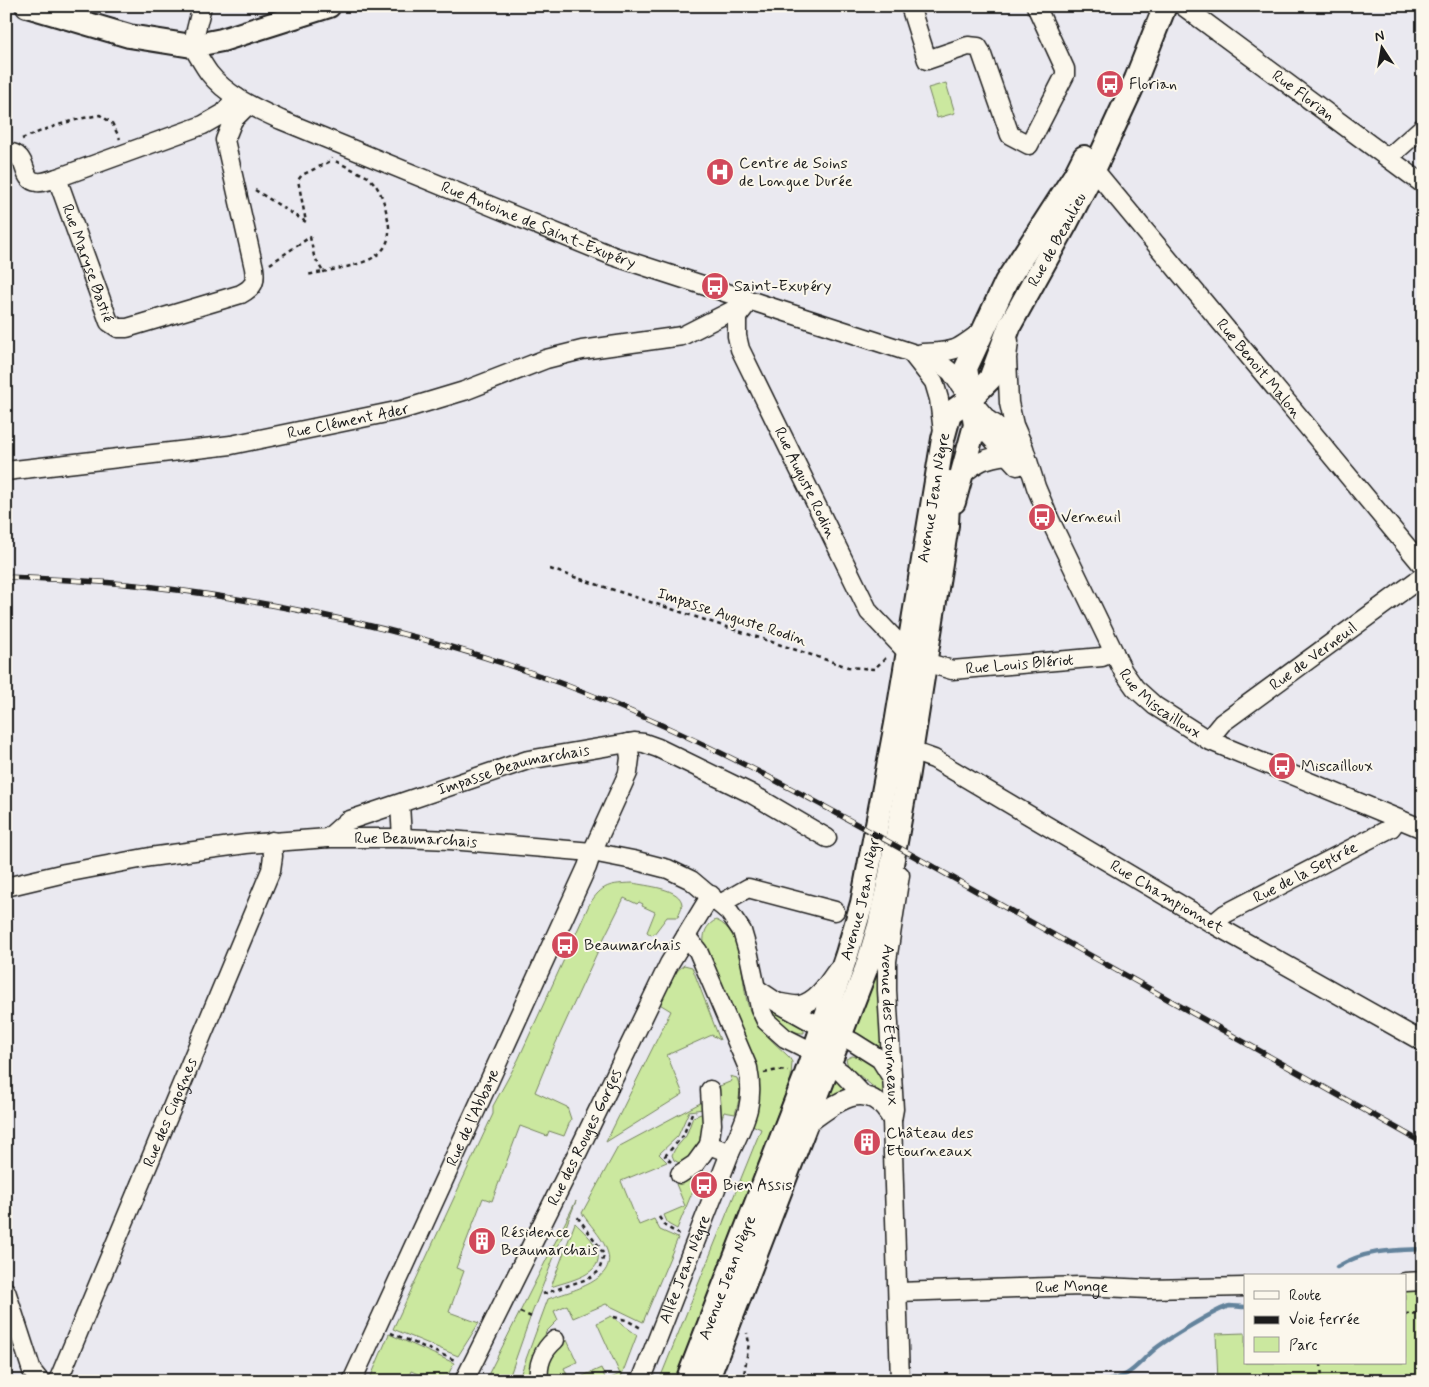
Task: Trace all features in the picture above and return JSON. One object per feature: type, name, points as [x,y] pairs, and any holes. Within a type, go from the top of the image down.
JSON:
[{"type":"main road","points":[[27,6],[129,36],[192,46],[222,40],[329,6]]},
{"type":"main road","name":"Rue de Beaulieu","points":[[970,400],[990,378],[1010,325],[1066,224],[1083,170],[1151,6]]},
{"type":"main road","name":"Rue de Beaulieu","points":[[970,400],[966,368],[1006,282],[1083,170],[1136,79],[1165,6]]},
{"type":"main road","points":[[970,400],[991,342],[1020,283],[1083,170]]},
{"type":"main road","name":"Avenue Jean Nègre","points":[[687,1381],[831,1031],[848,954],[862,903],[911,653],[943,439],[950,413],[970,400]]},
{"type":"main road","name":"Avenue Jean Nègre","points":[[831,1031],[866,969],[878,926],[912,751],[911,653],[975,425],[970,400]]},
{"type":"main road","name":"Avenue Jean Nègre","points":[[947,525],[948,486],[958,424],[970,400]]},
{"type":"main road","name":"Avenue Jean Nègre","points":[[707,1381],[807,1124],[821,1058]]},
{"type":"street","points":[[192,46],[202,6]]},
{"type":"street","points":[[910,6],[927,60],[968,46],[978,48],[982,52],[1010,135],[1029,145],[1065,75],[1065,69],[1036,6]]},
{"type":"street","name":"Rue Florian","points":[[1183,6],[1423,184]]},
{"type":"street","name":"Rue Antoine de Saint-Exupéry","points":[[192,46],[209,73],[242,101],[281,120],[613,256],[749,302],[937,361],[951,372],[970,400]]},
{"type":"street","points":[[6,152],[14,152],[20,157],[28,176],[32,180],[37,182],[57,178],[203,125],[242,101]]},
{"type":"street","points":[[203,125],[225,140],[242,101]]},
{"type":"street","points":[[1388,158],[1423,127]]},
{"type":"street","name":"Rue Maryse Bastié","points":[[57,178],[109,322],[118,328],[127,328],[242,294],[251,289],[256,280],[225,140]]},
{"type":"street","name":"Rue Benoit Malon","points":[[1083,170],[1423,566]]},
{"type":"street","points":[[682,336],[709,314],[716,302],[718,291]]},
{"type":"street","name":"Rue Clément Ader","points":[[6,471],[231,445],[400,410],[464,391],[546,359],[582,350],[682,336],[749,302]]},
{"type":"street","name":"Rue Auguste Rodin","points":[[749,302],[737,317],[737,336],[740,349],[869,612],[911,653]]},
{"type":"street","points":[[1010,325],[1007,358],[1009,403],[1014,425],[1024,448]]},
{"type":"street","name":"Rue de Beaulieu","points":[[912,354],[950,352],[962,347],[984,329]]},
{"type":"street","points":[[912,354],[934,382],[939,399],[943,439]]},
{"type":"street","points":[[970,400],[991,407],[996,411],[1024,448]]},
{"type":"street","points":[[970,400],[985,431],[1036,487]]},
{"type":"street","points":[[970,400],[988,420],[995,424],[1009,438],[1030,470]]},
{"type":"street","name":"Rue Miscailloux","points":[[1024,448],[1036,487],[1049,518],[1123,671],[1135,688],[1156,706],[1208,740],[1414,822]]},
{"type":"street","points":[[962,475],[976,462],[985,458],[1007,455]]},
{"type":"street","name":"Rue de Verneuil","points":[[1208,740],[1222,723],[1423,576]]},
{"type":"street","name":"Rue Louis Blériot","points":[[911,653],[952,670],[1102,657],[1114,652]]},
{"type":"street","points":[[592,852],[628,773],[630,758],[628,743]]},
{"type":"street","name":"Impasse Beaumarchais","points":[[328,838],[347,821],[528,760],[628,743],[644,743],[658,748],[750,794],[827,838]]},
{"type":"street","name":"Rue Championnet","points":[[912,751],[934,759],[1213,924],[1423,1042]]},
{"type":"street","name":"Avenue des Étourneaux","points":[[900,1381],[892,1120],[894,1109],[886,990],[887,961],[907,830],[905,791]]},
{"type":"street","points":[[400,804],[402,838]]},
{"type":"street","name":"Rue de la Septrée","points":[[1213,924],[1225,914],[1391,828],[1414,822]]},
{"type":"street","name":"Rue Beaumarchais","points":[[6,887],[150,856],[272,841],[328,838],[402,838],[592,852],[668,869],[691,880],[716,899],[729,912],[742,931],[760,1008],[766,1020],[785,1038],[821,1058],[842,1073],[864,1095],[877,1100],[886,1108],[892,1120]]},
{"type":"street","name":"Rue des Cigognes","points":[[58,1381],[270,870],[273,856],[272,841]]},
{"type":"street","name":"Rue de l'Abbaye","points":[[352,1381],[583,876],[592,852]]},
{"type":"street","points":[[716,899],[748,888],[835,911]]},
{"type":"street","name":"Rue des Rouges Gorges","points":[[464,1381],[669,964],[686,936],[716,899]]},
{"type":"street","name":"Allée Jean Nègre","points":[[641,1381],[744,1121],[751,1096],[752,1085],[748,1068],[698,951],[686,936]]},
{"type":"street","points":[[778,1003],[800,1005],[812,1000],[826,987],[848,954]]},
{"type":"street","points":[[756,988],[778,1003],[853,1042],[880,1059],[892,1078]]},
{"type":"street","points":[[682,1172],[695,1164],[709,1145],[712,1124],[710,1090]]},
{"type":"street","points":[[807,1124],[843,1100],[864,1095]]},
{"type":"street","points":[[709,1145],[730,1153]]},
{"type":"street","points":[[1406,1282],[1423,1281]]},
{"type":"street","name":"Rue Monge","points":[[898,1292],[1081,1286],[1148,1290],[1244,1286]]},
{"type":"street","points":[[6,1291],[32,1371],[40,1381]]},
{"type":"street","points":[[539,1381],[538,1374],[542,1358],[547,1347],[555,1340]]},
{"type":"path","points":[[20,139],[43,130],[100,115],[112,123],[124,146]]},
{"type":"path","points":[[255,190],[306,222],[298,180],[302,175],[332,159],[334,153]]},
{"type":"path","points":[[307,275],[371,260],[384,249],[390,233],[383,197],[372,180],[332,159]]},
{"type":"path","points":[[270,264],[310,237],[314,256],[323,272]]},
{"type":"path","name":"Impasse Auguste Rodin","points":[[550,569],[848,667],[874,669],[911,653]]},
{"type":"path","points":[[759,1074],[784,1070],[792,1072]]},
{"type":"path","points":[[682,1172],[665,1156],[683,1136],[692,1113],[710,1111]]},
{"type":"path","points":[[543,1294],[590,1278],[599,1271],[604,1255],[600,1246],[576,1215]]},
{"type":"path","points":[[659,1217],[664,1226],[679,1234]]},
{"type":"path","points":[[520,1312],[534,1318]]},
{"type":"path","points":[[1406,1314],[1423,1313]]},
{"type":"path","points":[[614,1317],[626,1320],[658,1336]]},
{"type":"path","points":[[743,1381],[749,1343],[745,1325]]},
{"type":"path","points":[[389,1333],[458,1361]]},
{"type":"path","points":[[1321,1364],[1322,1381]]},
{"type":"green space","points":[[946,83],[955,113],[937,118],[928,88]]},
{"type":"green space","points":[[633,883],[670,891],[680,899],[681,909],[678,917],[667,917],[654,934],[651,935],[647,932],[655,912],[642,906],[643,904],[639,902],[637,904],[624,898],[602,942],[535,1092],[567,1107],[571,1119],[564,1136],[549,1131],[547,1136],[520,1126],[492,1201],[483,1198],[456,1268],[464,1271],[449,1312],[479,1323],[458,1356],[393,1329],[493,1114],[493,1106],[518,1060],[589,905],[598,893],[607,886]]},
{"type":"green space","points":[[716,920],[726,927],[733,936],[741,960],[747,1000],[753,1018],[757,1025],[789,1057],[792,1062],[791,1078],[736,1226],[674,1381],[659,1381],[761,1129],[750,1124],[759,1090],[749,1055],[707,958],[704,942],[705,932],[707,927]]},
{"type":"green space","points":[[880,962],[884,1049],[856,1034],[855,1030]]},
{"type":"green space","points":[[684,965],[692,967],[720,1040],[712,1035],[667,1055],[683,1094],[606,1142],[671,1011],[658,1003],[678,970]]},
{"type":"green space","points":[[773,1008],[793,1020],[804,1029],[804,1033],[789,1029],[780,1022],[769,1011]]},
{"type":"green space","points":[[852,1056],[863,1058],[875,1065],[885,1077],[885,1094],[882,1094],[848,1066],[846,1059]]},
{"type":"green space","points":[[730,1076],[737,1078],[739,1083],[738,1105],[735,1114],[724,1112],[716,1134],[715,1088],[732,1081]]},
{"type":"green space","points":[[835,1079],[849,1088],[838,1092],[830,1099],[828,1098]]},
{"type":"green space","points":[[704,1101],[703,1109],[689,1111],[678,1136],[659,1154],[667,1162],[621,1181],[639,1225],[654,1219],[660,1230],[678,1238],[643,1322],[606,1304],[573,1318],[567,1305],[554,1311],[558,1320],[546,1332],[530,1381],[518,1381],[548,1299],[590,1283],[600,1277],[606,1269],[609,1259],[606,1248],[582,1213],[618,1147]]},
{"type":"green space","points":[[701,1114],[707,1116],[707,1133],[694,1158],[681,1164],[674,1160],[672,1155],[686,1136],[693,1117]]},
{"type":"green space","points":[[706,1159],[677,1229],[668,1224],[664,1215],[685,1206],[676,1184],[691,1175]]},
{"type":"green space","points":[[576,1201],[530,1318],[508,1381],[485,1381]]},
{"type":"green space","points":[[575,1223],[588,1235],[597,1250],[598,1259],[596,1265],[583,1276],[551,1287]]},
{"type":"green space","points":[[1406,1291],[1423,1291],[1423,1381],[1218,1381],[1216,1334],[1244,1333],[1244,1364],[1406,1364]]},
{"type":"green space","points":[[611,1316],[637,1335],[622,1378],[616,1381],[572,1381],[601,1368],[606,1380],[620,1374],[597,1323]]},
{"type":"green space","points":[[389,1334],[454,1363],[445,1381],[435,1381],[411,1371],[407,1381],[369,1381]]},
{"type":"green space","points":[[567,1340],[577,1362],[564,1368],[570,1381],[542,1381],[552,1354]]},
{"type":"waterway","points":[[1337,1267],[1347,1261],[1368,1254],[1423,1249]]},
{"type":"waterway","points":[[1104,1381],[1127,1374],[1155,1349],[1215,1312],[1230,1306],[1244,1307]]},
{"type":"railway","points":[[6,577],[93,581],[146,586],[251,601],[304,611],[408,635],[510,665],[560,683],[669,728],[776,781],[932,866],[1423,1143]]},
{"type":"place","name":"Florian","points":[[1110,84]]},
{"type":"place","name":"Centre de Soins de Longue Durée","points":[[720,172]]},
{"type":"place","name":"Saint-Exupéry","points":[[715,286]]},
{"type":"place","name":"Verneuil","points":[[1042,517]]},
{"type":"place","name":"Miscailloux","points":[[1282,766]]},
{"type":"place","name":"Beaumarchais","points":[[565,945]]},
{"type":"place","name":"Château des Etourneaux","points":[[867,1142]]},
{"type":"place","name":"Bien Assis","points":[[704,1185]]},
{"type":"place","name":"Résidence Beaumarchais","points":[[482,1241]]}]
